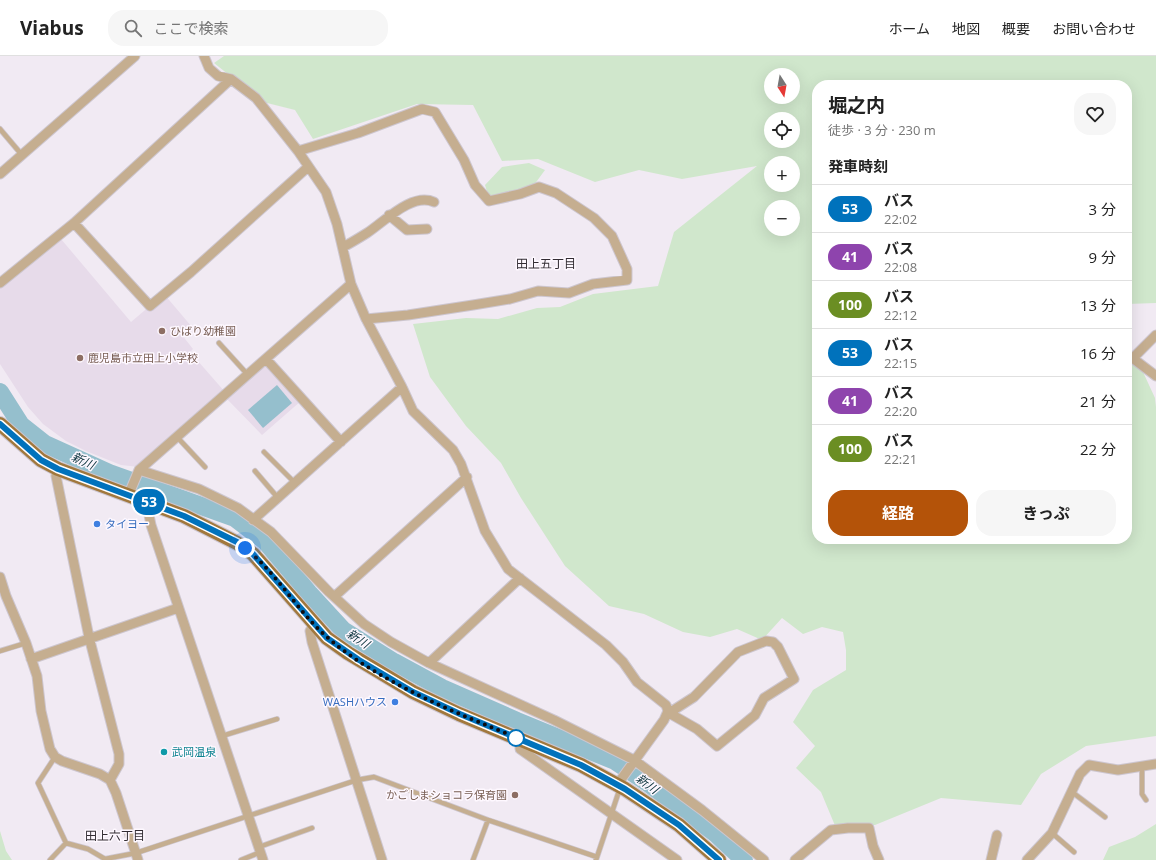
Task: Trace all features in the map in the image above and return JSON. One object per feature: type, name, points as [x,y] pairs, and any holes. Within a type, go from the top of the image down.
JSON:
[{"type":"main road","points":[[0,424],[41,460],[58,469],[184,516],[237,542],[253,554],[271,573],[327,638],[348,653],[413,692],[460,714],[581,765],[619,786],[679,825],[719,860]]},
{"type":"street","points":[[0,174],[135,56]]},
{"type":"street","points":[[204,56],[209,68],[218,76],[232,79],[256,98],[298,151],[326,192],[343,247],[352,284],[366,319],[413,411],[453,450],[467,477],[490,542],[508,569],[606,645],[623,662],[637,682],[666,705],[668,712],[697,729],[717,746],[755,715],[764,698],[794,679],[778,647],[773,642],[766,641],[738,652],[694,697],[668,712],[664,720],[634,760],[619,786]]},
{"type":"street","points":[[0,282],[74,223],[232,79]]},
{"type":"street","points":[[298,151],[358,133],[422,109],[435,112],[464,160],[475,186],[489,201],[520,194],[539,187],[556,193],[594,218],[612,236],[627,269],[627,280],[593,284],[570,293],[538,291],[510,299],[408,316],[366,319]]},
{"type":"street","points":[[74,223],[150,306],[308,167]]},
{"type":"street","points":[[343,247],[368,232],[389,215],[420,200],[429,200],[434,202]]},
{"type":"street","points":[[389,215],[407,230],[427,229]]},
{"type":"street","points":[[128,496],[139,470],[178,438],[352,284]]},
{"type":"street","points":[[1132,354],[1156,335]]},
{"type":"street","points":[[1132,358],[1156,376]]},
{"type":"street","points":[[266,359],[341,442]]},
{"type":"street","points":[[253,520],[402,387]]},
{"type":"street","points":[[58,469],[56,476],[90,637],[119,754],[119,764],[110,780]]},
{"type":"street","points":[[139,470],[199,489],[238,508],[271,532],[364,624],[391,642],[429,663],[554,720],[634,760],[702,810],[764,860]]},
{"type":"street","points":[[335,596],[467,477]]},
{"type":"street","points":[[151,503],[148,510],[178,608],[261,853]]},
{"type":"street","points":[[0,577],[3,597],[26,643],[37,676],[41,711],[50,749],[55,757],[70,765],[100,774],[110,780],[137,856]]},
{"type":"street","points":[[429,663],[520,578]]},
{"type":"street","points":[[31,659],[90,637],[178,608]]},
{"type":"street","points":[[314,624],[310,631],[312,642],[382,860]]},
{"type":"street","points":[[520,739],[520,750],[677,860]]},
{"type":"street","points":[[1027,860],[1042,846],[1052,833],[1080,774],[1089,765],[1118,770],[1156,764]]},
{"type":"street","points":[[795,860],[831,830],[870,828],[873,846],[879,860]]},
{"type":"street","points":[[991,860],[996,835]]},
{"type":"lane","points":[[0,130],[22,155]]},
{"type":"lane","points":[[219,343],[248,375]]},
{"type":"lane","points":[[178,438],[205,467]]},
{"type":"lane","points":[[264,452],[295,483]]},
{"type":"lane","points":[[255,471],[278,498]]},
{"type":"lane","points":[[0,651],[26,643]]},
{"type":"lane","points":[[222,736],[277,719]]},
{"type":"lane","points":[[55,757],[38,783],[66,844]]},
{"type":"lane","points":[[1142,767],[1142,794],[1146,800]]},
{"type":"lane","points":[[66,844],[88,849],[105,860],[137,856],[249,816],[357,780],[374,777],[488,820],[596,858],[619,786]]},
{"type":"lane","points":[[1072,792],[1105,818]]},
{"type":"lane","points":[[473,860],[488,820]]},
{"type":"lane","points":[[241,860],[261,853],[312,828]]},
{"type":"lane","points":[[1052,833],[1074,852]]},
{"type":"lane","points":[[50,860],[66,844]]},
{"type":"shaded area","name":"鹿児島市立田上小学校","points":[[61,239],[131,322],[164,294],[192,327],[182,335],[193,349],[190,352],[225,392],[139,467],[121,465],[86,451],[66,441],[43,424],[28,407],[0,364],[0,286]]},
{"type":"shaded area","points":[[264,365],[268,365],[301,401],[262,435],[226,398]]},
{"type":"green space","points":[[224,56],[1156,56],[1156,303],[1132,304],[1132,80],[812,80],[812,544],[1132,544],[1132,364],[1143,372],[1155,398],[1156,407],[1156,736],[1086,746],[1041,774],[1021,805],[941,798],[875,825],[836,828],[821,792],[796,768],[815,746],[793,722],[813,690],[846,670],[846,650],[843,632],[822,627],[803,634],[782,618],[762,640],[737,629],[710,637],[683,632],[644,614],[609,606],[565,566],[521,498],[501,463],[466,426],[430,377],[413,324],[466,318],[498,319],[537,308],[560,307],[593,294],[658,286],[674,232],[757,166],[682,179],[639,170],[595,182],[538,159],[502,161],[473,105],[417,104],[313,139],[295,110],[263,102],[214,63]]},
{"type":"green space","points":[[529,163],[545,170],[534,185],[489,198],[485,185],[502,167]]},
{"type":"green space","points":[[1156,824],[1156,860],[1103,860],[1109,847],[1135,837]]},
{"type":"green space","points":[[0,831],[6,851],[12,860],[0,860]]},
{"type":"water","points":[[277,385],[292,403],[263,428],[248,410]]},
{"type":"waterway","name":"新川","points":[[0,392],[21,425],[45,444],[109,473],[235,518],[265,541],[343,630],[394,662],[442,688],[517,721],[615,761],[648,783],[715,833],[744,860]]},
{"type":"bus line","name":"53","points":[[0,424],[24,447],[41,460],[58,469],[184,516],[237,542],[253,554],[327,638],[348,653],[380,674],[413,692],[460,714],[581,765],[625,789],[679,825],[719,860]]},
{"type":"place","name":"ひばり幼稚園","points":[[162,331]]},
{"type":"place","name":"鹿児島市立田上小学校","points":[[80,358]]},
{"type":"place","name":"タイヨー","points":[[97,524]]},
{"type":"place","name":"WASHハウス","points":[[395,702]]},
{"type":"place","name":"武岡温泉","points":[[164,752]]},
{"type":"place","name":"かごしまショコラ保育園","points":[[515,795]]},
{"type":"district","name":"田上五丁目","points":[[546,264]]},
{"type":"district","name":"田上六丁目","points":[[115,836]]},
{"type":"route","points":[[245,548],[253,554],[275,578],[327,638],[348,653],[380,674],[413,692],[460,714],[520,739],[516,738]]}]
